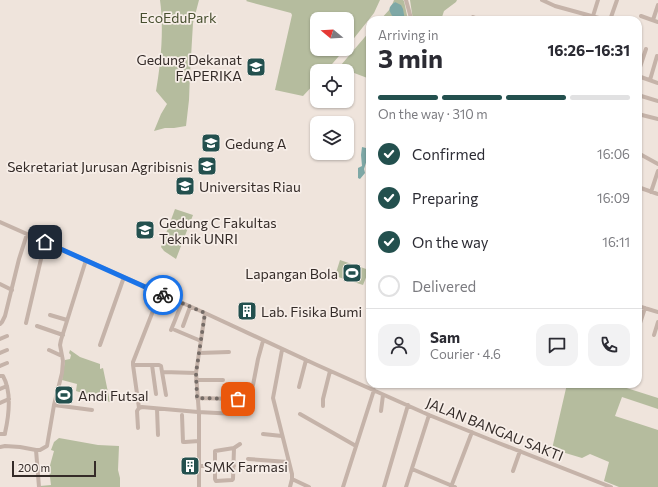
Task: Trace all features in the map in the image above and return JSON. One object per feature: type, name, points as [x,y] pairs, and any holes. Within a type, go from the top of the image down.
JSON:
[{"type":"street","points":[[407,0],[411,16]]},
{"type":"street","points":[[542,0],[555,6],[593,16],[598,0]]},
{"type":"street","points":[[611,16],[617,0]]},
{"type":"street","points":[[653,20],[658,5]]},
{"type":"street","points":[[642,16],[658,22]]},
{"type":"street","points":[[642,62],[646,49]]},
{"type":"street","points":[[650,80],[657,56]]},
{"type":"street","points":[[642,77],[658,83]]},
{"type":"street","points":[[642,96],[658,101]]},
{"type":"street","points":[[642,115],[658,120]]},
{"type":"street","points":[[642,155],[658,164]]},
{"type":"street","points":[[651,192],[658,170]]},
{"type":"street","points":[[642,189],[658,194]]},
{"type":"street","name":"JALAN BANGAU SAKTI","points":[[0,222],[366,387]]},
{"type":"street","points":[[0,324],[5,316],[19,259],[27,234]]},
{"type":"street","points":[[26,323],[45,242]]},
{"type":"street","points":[[0,447],[11,446],[40,450],[48,444],[54,405],[62,373],[62,356],[60,345],[86,260]]},
{"type":"street","points":[[100,345],[124,277]]},
{"type":"street","points":[[0,284],[12,290]]},
{"type":"street","points":[[138,428],[137,412],[139,408],[133,365],[137,350],[160,293]]},
{"type":"street","points":[[182,303],[173,330],[201,341]]},
{"type":"street","points":[[183,326],[190,307]]},
{"type":"street","points":[[642,307],[658,312]]},
{"type":"street","points":[[642,317],[645,308]]},
{"type":"street","points":[[199,487],[199,441],[196,373],[205,313]]},
{"type":"street","points":[[50,314],[67,320]]},
{"type":"street","points":[[654,335],[658,322]]},
{"type":"street","points":[[37,326],[63,335]]},
{"type":"street","points":[[0,339],[7,336]]},
{"type":"street","points":[[253,385],[263,341]]},
{"type":"street","points":[[0,353],[7,350]]},
{"type":"street","points":[[49,350],[62,356]]},
{"type":"street","points":[[282,350],[272,398],[290,468],[292,479],[290,487]]},
{"type":"street","points":[[199,353],[229,352]]},
{"type":"street","points":[[299,387],[306,360]]},
{"type":"street","points":[[0,366],[7,363]]},
{"type":"street","points":[[133,365],[161,365],[166,396]]},
{"type":"street","points":[[152,365],[156,394]]},
{"type":"street","points":[[323,406],[323,399],[330,371]]},
{"type":"street","points":[[163,372],[196,373]]},
{"type":"street","points":[[0,376],[2,376],[7,386],[9,399],[6,433],[0,434]]},
{"type":"street","points":[[196,380],[223,380]]},
{"type":"street","points":[[0,389],[7,386]]},
{"type":"street","name":"JALAN BANGAU SAKTI","points":[[369,388],[429,415],[611,487]]},
{"type":"street","points":[[343,487],[374,390]]},
{"type":"street","points":[[381,411],[383,395]]},
{"type":"street","points":[[197,398],[240,400],[242,412]]},
{"type":"street","points":[[0,403],[9,399]]},
{"type":"street","points":[[232,399],[232,411]]},
{"type":"street","points":[[54,405],[92,410]]},
{"type":"street","points":[[384,487],[408,405]]},
{"type":"street","points":[[139,408],[236,414]]},
{"type":"street","points":[[157,409],[158,435]]},
{"type":"street","points":[[300,414],[356,446]]},
{"type":"street","points":[[182,415],[183,442],[199,441]]},
{"type":"street","points":[[406,487],[429,415]]},
{"type":"street","points":[[412,470],[441,485],[452,487],[472,432]]},
{"type":"street","points":[[264,434],[282,436]]},
{"type":"street","points":[[234,448],[233,480],[218,482],[215,479],[215,451],[234,448],[240,444]]},
{"type":"street","points":[[36,450],[39,487]]},
{"type":"street","points":[[512,471],[520,451]]},
{"type":"street","points":[[248,459],[288,462]]},
{"type":"street","points":[[199,466],[234,466]]},
{"type":"street","points":[[292,479],[309,487]]},
{"type":"street","points":[[597,487],[598,482]]},
{"type":"green space","name":"EcoEduPark","points":[[160,0],[199,0],[193,23],[189,100],[186,126],[165,128],[154,131],[167,104],[156,91],[161,46],[162,22]]},
{"type":"green space","name":"EcoEduPark","points":[[380,0],[372,16],[366,16],[366,23],[354,38],[354,12],[310,12],[310,56],[339,56],[332,64],[310,64],[310,88],[303,96],[275,90],[292,15],[291,13],[246,1]]},
{"type":"green space","points":[[394,0],[403,0],[407,16],[404,16],[395,2],[392,5]]},
{"type":"green space","points":[[410,0],[457,0],[444,11],[442,16],[412,16]]},
{"type":"green space","points":[[390,9],[393,16],[384,16]]},
{"type":"green space","points":[[366,36],[366,77],[354,73],[354,64],[342,64],[349,56],[354,56],[354,50]]},
{"type":"green space","points":[[175,209],[193,215],[176,259],[164,251],[161,247]]},
{"type":"green space","name":"Lapangan Bola","points":[[340,260],[366,269],[366,278],[363,285],[335,276]]},
{"type":"green space","points":[[70,350],[80,357],[100,364],[100,369],[103,368],[110,402],[76,391],[77,384],[62,380],[65,360],[70,359]]},
{"type":"green space","points":[[566,388],[627,388],[658,398],[658,409],[622,397],[615,416],[658,430],[658,487],[619,487],[604,481],[609,462],[590,454],[582,458],[552,449]]},
{"type":"green space","points":[[59,438],[98,445],[119,446],[118,470],[120,487],[40,487],[51,485],[49,469],[54,451],[51,450],[54,442]]},
{"type":"water","points":[[395,2],[401,5],[404,16],[393,16],[390,11],[392,4]]},
{"type":"water","points":[[362,147],[366,148],[365,173],[360,179],[358,178],[358,168],[362,166]]},
{"type":"way so far","points":[[163,295],[205,313],[196,373],[197,398],[238,399]]},
{"type":"place","name":"Gedung Dekanat FAPERIKA","points":[[256,67]]},
{"type":"place","name":"Gedung A","points":[[211,143]]},
{"type":"place","name":"Sekretariat Jurusan Agribisnis","points":[[207,166]]},
{"type":"place","name":"Universitas Riau","points":[[185,186]]},
{"type":"place","name":"Gedung C Fakultas Teknik UNRI","points":[[145,230]]},
{"type":"place","name":"Lapangan Bola","points":[[352,273]]},
{"type":"place","name":"Lab. Fisika Bumi","points":[[247,311]]},
{"type":"place","name":"Andi Futsal","points":[[64,395]]},
{"type":"place","name":"SMK Farmasi","points":[[190,466]]},
{"type":"route","points":[[45,242],[163,295]]}]
